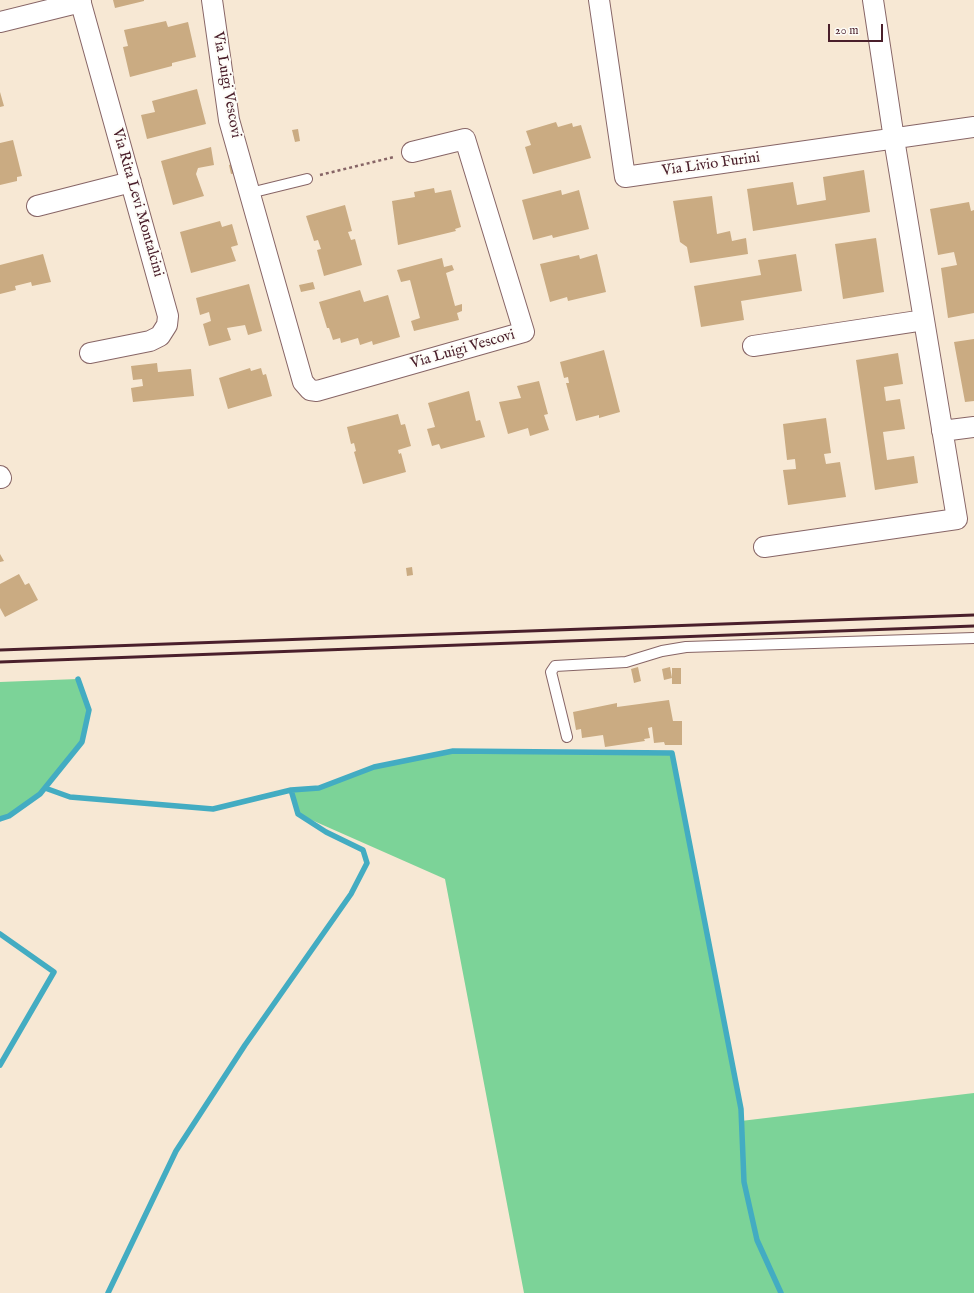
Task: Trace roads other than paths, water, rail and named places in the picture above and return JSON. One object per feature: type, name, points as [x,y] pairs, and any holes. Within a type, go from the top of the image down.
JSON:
[{"type":"street","name":"Via Luigi Vescovi","points":[[212,0],[229,120],[303,382],[310,390],[317,391],[524,332],[465,139],[412,152]]},
{"type":"street","name":"Via Livio Furini","points":[[599,0],[625,177],[974,127]]},
{"type":"street","points":[[764,547],[956,519],[894,139],[873,0]]},
{"type":"street","points":[[0,22],[80,1]]},
{"type":"street","name":"Via Rita Levi Montalcini","points":[[80,1],[168,316],[167,325],[160,336],[150,341],[90,353]]},
{"type":"street","points":[[37,206],[131,182]]},
{"type":"street","points":[[753,346],[924,320]]},
{"type":"street","points":[[942,431],[974,426]]},
{"type":"lane","points":[[250,193],[307,178]]},
{"type":"lane","points":[[567,737],[550,672],[554,666],[626,662],[662,652],[686,648],[974,638]]},
{"type":"waterway","points":[[0,819],[9,816],[40,794],[82,742],[89,710],[78,679]]},
{"type":"waterway","points":[[291,790],[319,788],[374,767],[453,751],[672,753],[741,1109],[744,1182],[757,1240],[781,1293]]},
{"type":"waterway","points":[[45,788],[70,797],[213,809],[291,790],[298,814],[326,832],[363,850],[367,863],[351,894],[245,1045],[176,1151],[108,1293]]},
{"type":"waterway","points":[[0,934],[54,972],[0,1065]]},
{"type":"railway","points":[[0,650],[974,615]]},
{"type":"railway","points":[[0,662],[974,626]]}]
